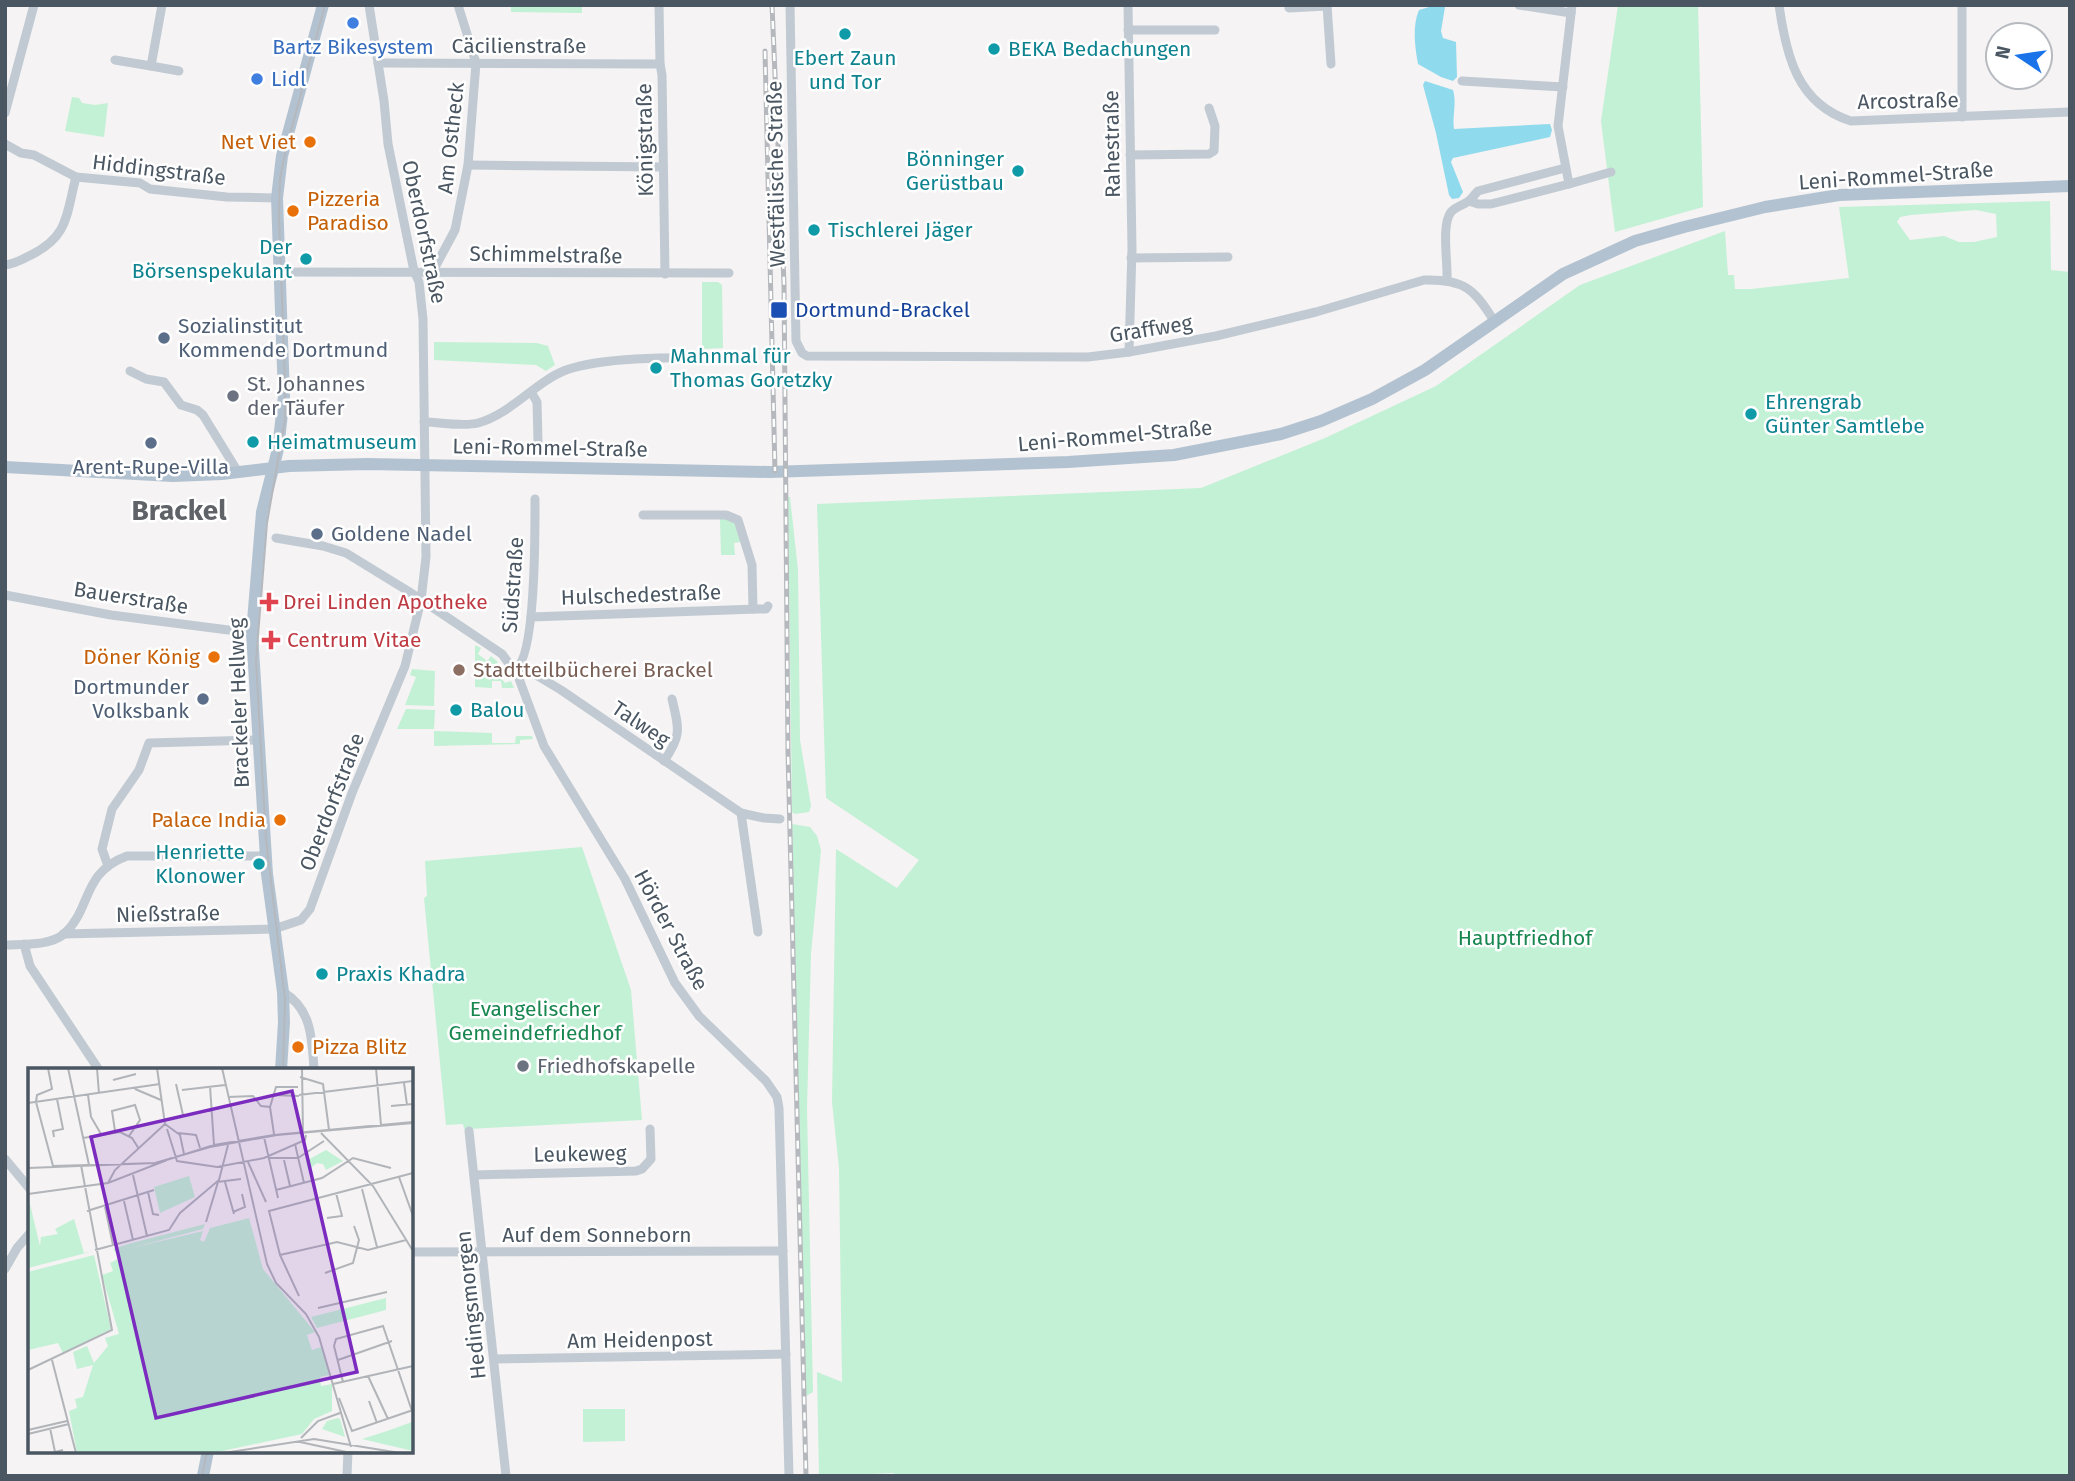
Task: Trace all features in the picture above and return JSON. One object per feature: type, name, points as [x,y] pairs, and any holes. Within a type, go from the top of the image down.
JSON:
[{"type":"main road","name":"Brackeler Hellweg","points":[[281,1068],[283,992],[265,856],[252,633],[262,512],[280,436],[284,396],[277,198],[282,156],[323,5]]},
{"type":"main road","name":"Leni-Rommel-Straße","points":[[5,467],[173,476],[297,465],[770,472],[1069,462],[1174,455],[1280,434],[1321,421],[1408,380],[1563,274],[1610,251],[1684,227],[1765,208],[1839,195],[2070,186]]},
{"type":"main road","points":[[203,1476],[208,1453]]},
{"type":"street","points":[[5,113],[34,5]]},
{"type":"street","points":[[151,66],[162,5]]},
{"type":"street","name":"Oberdorfstraße","points":[[274,929],[301,919],[310,909],[352,793],[404,666],[421,600],[426,557],[423,319],[419,282],[414,271],[387,144],[369,5]]},
{"type":"street","name":"Am Ostheck","points":[[433,271],[455,230],[468,165],[476,63],[458,5]]},
{"type":"street","name":"Königstraße","points":[[659,5],[665,274]]},
{"type":"street","name":"Westfälische Straße","points":[[790,5],[796,341]]},
{"type":"street","name":"Rahestraße","points":[[1128,5],[1131,258],[1129,352]]},
{"type":"street","points":[[1519,5],[1571,9],[1558,127],[1569,184]]},
{"type":"street","name":"Arcostraße","points":[[1779,5],[1783,33],[1795,72],[1807,91],[1834,116],[1851,121],[2070,112]]},
{"type":"street","points":[[1962,5],[1962,117]]},
{"type":"street","points":[[1289,8],[1327,6],[1331,64]]},
{"type":"street","points":[[1128,30],[1214,30]]},
{"type":"street","points":[[115,60],[179,71]]},
{"type":"street","name":"Cäcilienstraße","points":[[378,63],[660,64]]},
{"type":"street","points":[[1462,81],[1563,87]]},
{"type":"street","points":[[1130,155],[1209,154],[1214,151],[1215,126],[1209,108]]},
{"type":"street","points":[[5,144],[21,153],[34,155],[76,177]]},
{"type":"street","points":[[468,165],[663,167]]},
{"type":"street","points":[[1494,321],[1472,290],[1447,280],[1447,221],[1454,209],[1469,201],[1478,191],[1565,168]]},
{"type":"street","points":[[1469,201],[1490,204],[1611,172]]},
{"type":"street","name":"Hiddingstraße","points":[[5,265],[48,247],[55,240],[61,230],[76,177],[140,183],[150,190],[227,197],[277,198]]},
{"type":"street","points":[[1131,258],[1228,257]]},
{"type":"street","name":"Schimmelstraße","points":[[279,272],[729,273]]},
{"type":"street","name":"Graffweg","points":[[796,341],[802,354],[812,358],[1088,357],[1129,352],[1287,319],[1424,280],[1447,280]]},
{"type":"street","points":[[424,422],[477,423],[557,374],[577,367],[652,359],[733,358]]},
{"type":"street","points":[[130,371],[146,379],[164,382],[181,405],[197,410],[238,472]]},
{"type":"street","points":[[531,392],[537,402],[538,442]]},
{"type":"street","name":"Südstraße","points":[[518,668],[525,653],[531,617],[535,499]]},
{"type":"street","name":"Hulschedestraße","points":[[643,514],[726,515],[738,520],[752,565],[753,608]]},
{"type":"street","name":"Hörder Straße","points":[[276,538],[346,553],[502,654],[518,668],[544,746],[625,879],[676,983],[699,1016],[773,1089],[779,1108],[789,1476]]},
{"type":"street","name":"Bauerstraße","points":[[5,595],[111,615],[252,633]]},
{"type":"street","name":"Hulschedestraße","points":[[531,617],[766,609],[768,606]]},
{"type":"street","name":"Talweg","points":[[518,668],[561,690],[741,813],[780,819]]},
{"type":"street","points":[[664,761],[677,742],[677,720],[672,699]]},
{"type":"street","points":[[108,866],[102,849],[112,809],[139,769],[149,743],[258,740]]},
{"type":"street","points":[[741,813],[758,932]]},
{"type":"street","points":[[63,934],[74,920],[95,879],[108,866],[127,856],[265,856]]},
{"type":"street","name":"Nießstraße","points":[[5,945],[53,939],[63,934],[274,929]]},
{"type":"street","points":[[24,944],[30,966],[98,1068]]},
{"type":"street","points":[[283,992],[299,1003],[307,1016],[314,1068]]},
{"type":"street","name":"Leukeweg","points":[[474,1175],[636,1171],[642,1169],[651,1159],[650,1129]]},
{"type":"street","name":"Hedingsmorgen","points":[[469,1131],[506,1476]]},
{"type":"street","points":[[5,1159],[28,1187]]},
{"type":"street","points":[[5,1269],[28,1235]]},
{"type":"street","name":"Auf dem Sonneborn","points":[[413,1252],[783,1251]]},
{"type":"street","name":"Am Heidenpost","points":[[494,1359],[786,1354]]},
{"type":"street","points":[[347,1476],[348,1453]]},
{"type":"green space","points":[[511,5],[582,5],[582,13],[511,12]]},
{"type":"green space","points":[[1618,5],[1698,5],[1703,207],[1615,232],[1601,121]]},
{"type":"green space","points":[[72,97],[79,98],[82,103],[108,103],[104,137],[65,131]]},
{"type":"green space","name":"Hauptfriedhof","points":[[2050,201],[2051,270],[2070,272],[2070,1476],[895,1476],[894,1473],[819,1476],[817,1372],[842,1382],[839,1168],[832,1102],[836,849],[897,888],[919,860],[826,798],[817,504],[1201,488],[1325,438],[1436,386],[1580,285],[1725,231],[1728,275],[1734,275],[1735,289],[1849,278],[1839,207]],"holes":[[[1976,210],[1996,214],[1997,237],[1974,242],[1959,242],[1944,236],[1910,240],[1897,222],[1900,217],[1911,215]]]},
{"type":"green space","points":[[702,282],[718,282],[722,285],[723,348],[702,349]]},
{"type":"green space","points":[[434,342],[537,343],[548,346],[555,365],[546,371],[536,365],[434,360]]},
{"type":"green space","points":[[788,497],[798,570],[800,740],[811,806],[809,812],[795,814],[792,812]]},
{"type":"green space","points":[[731,518],[741,542],[734,543],[735,555],[721,555],[720,519]]},
{"type":"green space","points":[[475,645],[481,648],[478,654],[487,661],[491,656],[498,662],[493,668],[505,683],[511,681],[514,688],[502,688],[501,681],[492,681],[492,688],[475,687]]},
{"type":"green space","points":[[412,669],[435,671],[434,706],[405,705],[416,677],[410,675]]},
{"type":"green space","points":[[406,709],[435,710],[434,729],[397,729]]},
{"type":"green space","points":[[434,731],[492,733],[492,743],[515,743],[516,736],[532,736],[533,739],[520,740],[520,744],[434,746]]},
{"type":"green space","points":[[792,824],[810,827],[817,836],[821,850],[811,954],[807,1109],[813,1392],[806,1396]]},
{"type":"green space","name":"Evangelischer Gemeindefriedhof","points":[[582,847],[631,990],[642,1120],[469,1129],[464,1129],[463,1124],[446,1125],[424,898],[427,896],[425,861]]},
{"type":"green space","points":[[583,1409],[625,1409],[625,1441],[583,1442]]},
{"type":"water","points":[[1436,5],[1445,7],[1441,31],[1443,38],[1456,42],[1457,77],[1453,81],[1418,64],[1415,37],[1417,16],[1419,10]]},
{"type":"water","points":[[1425,81],[1453,90],[1454,129],[1550,124],[1550,137],[1453,158],[1451,162],[1463,192],[1459,198],[1452,199],[1423,85]]},
{"type":"tram line","points":[[283,1068],[285,1000],[266,839],[256,661],[267,523],[285,420],[280,178],[325,5]]},
{"type":"tram line","points":[[202,1476],[207,1453]]},
{"type":"railway","points":[[772,5],[784,284],[788,752],[806,1476]]},
{"type":"railway","points":[[765,51],[775,471]]},
{"type":"place","name":"Bartz Bikesystem","points":[[353,23]]},
{"type":"place","name":"Ebert Zaun und Tor","points":[[845,34]]},
{"type":"place","name":"BEKA Bedachungen","points":[[994,49]]},
{"type":"place","name":"Lidl","points":[[257,79]]},
{"type":"place","name":"Net Viet","points":[[310,142]]},
{"type":"place","name":"Bönninger Gerüstbau","points":[[1018,171]]},
{"type":"place","name":"Pizzeria Paradiso","points":[[293,211]]},
{"type":"place","name":"Tischlerei Jäger","points":[[814,230]]},
{"type":"place","name":"Der Börsenspekulant","points":[[306,259]]},
{"type":"place","name":"Dortmund-Brackel","points":[[779,310]]},
{"type":"place","name":"Sozialinstitut Kommende Dortmund","points":[[164,338]]},
{"type":"place","name":"Mahnmal für Thomas Goretzky","points":[[656,368]]},
{"type":"place","name":"St. Johannes der Täufer","points":[[233,396]]},
{"type":"place","name":"Ehrengrab Günter Samtlebe","points":[[1751,414]]},
{"type":"place","name":"Heimatmuseum","points":[[253,442]]},
{"type":"place","name":"Arent-Rupe-Villa","points":[[151,443]]},
{"type":"place","name":"Goldene Nadel","points":[[317,534]]},
{"type":"place","name":"Drei Linden Apotheke","points":[[269,602]]},
{"type":"place","name":"Centrum Vitae","points":[[271,640]]},
{"type":"place","name":"Döner König","points":[[214,657]]},
{"type":"place","name":"Stadtteilbücherei Brackel","points":[[459,670]]},
{"type":"place","name":"Dortmunder Volksbank","points":[[203,699]]},
{"type":"place","name":"Balou","points":[[456,710]]},
{"type":"place","name":"Palace India","points":[[280,820]]},
{"type":"place","name":"Henriette Klonower","points":[[259,864]]},
{"type":"place","name":"Praxis Khadra","points":[[322,974]]},
{"type":"place","name":"Pizza Blitz","points":[[298,1047]]},
{"type":"place","name":"Friedhofskapelle","points":[[523,1066]]},
{"type":"district","name":"Brackel","points":[[179,510]]}]
